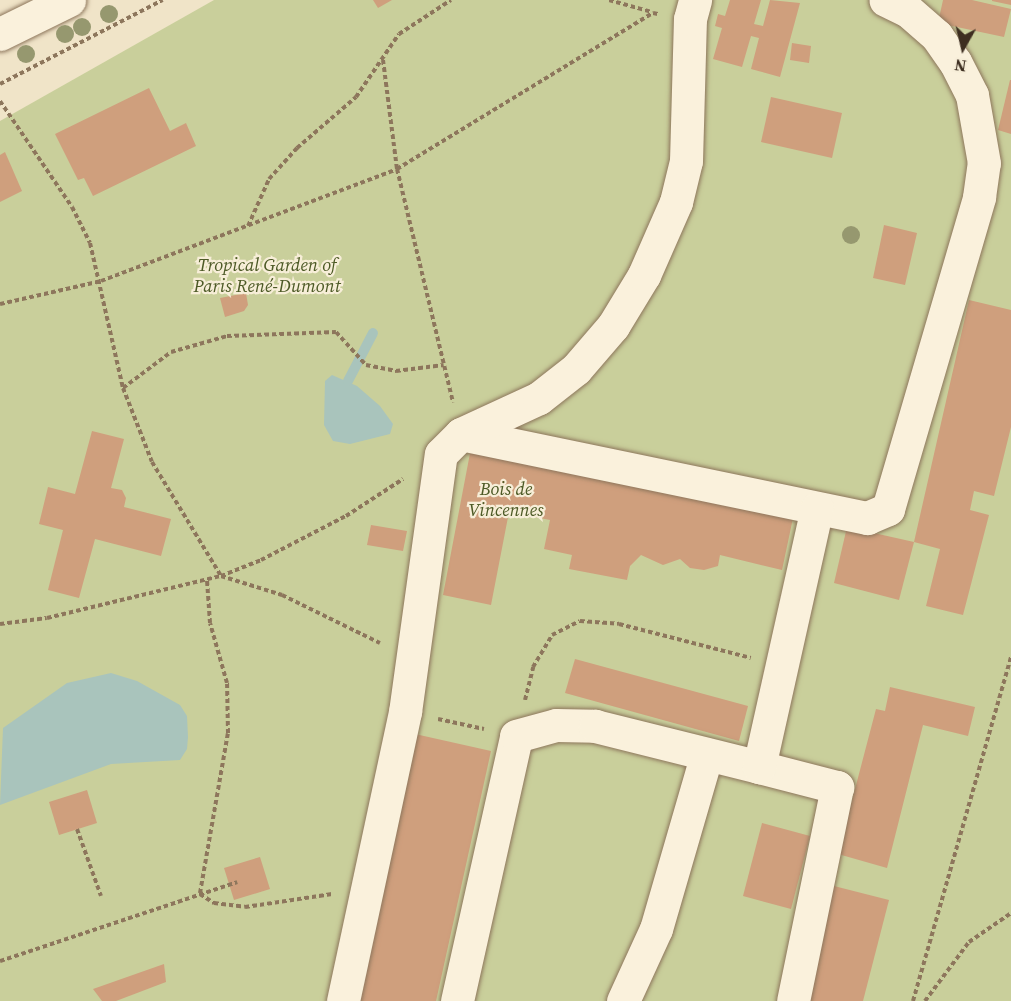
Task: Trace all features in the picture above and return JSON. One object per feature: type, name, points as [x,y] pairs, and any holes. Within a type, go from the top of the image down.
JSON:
[{"type":"street","points":[[0,34],[69,0]]},
{"type":"street","points":[[451,444],[867,518],[888,509],[970,230],[984,164],[972,95],[955,62],[937,36],[908,11],[885,0]]},
{"type":"street","points":[[451,444],[539,398],[576,369],[612,326],[644,275],[676,202],[686,161],[692,10]]},
{"type":"street","points":[[342,1001],[405,712],[411,656],[451,444]]},
{"type":"street","points":[[759,767],[784,666],[817,508]]},
{"type":"street","points":[[457,1001],[516,736],[556,725],[595,726],[837,787],[793,1001]]},
{"type":"street","points":[[623,1001],[656,929],[707,754]]},
{"type":"path","points":[[0,84],[163,0]]},
{"type":"path","points":[[248,226],[269,178],[297,148],[356,97],[399,34],[451,0]]},
{"type":"path","points":[[609,0],[652,13],[692,10]]},
{"type":"path","points":[[0,304],[102,281],[397,169],[652,13]]},
{"type":"path","points":[[0,624],[47,618],[221,576],[261,560],[346,516],[451,444],[444,365],[397,169],[383,60]]},
{"type":"path","points":[[0,101],[72,207],[90,243],[102,281],[123,388],[152,462],[221,576],[282,595],[411,656]]},
{"type":"path","points":[[123,388],[171,352],[227,336],[336,332],[364,363],[396,371],[444,365]]},
{"type":"path","points":[[200,893],[228,733],[226,683],[210,622],[207,580]]},
{"type":"path","points":[[405,712],[516,736],[533,668],[552,635],[580,621],[619,624],[784,666]]},
{"type":"path","points":[[913,1001],[1011,656]]},
{"type":"path","points":[[77,829],[101,896]]},
{"type":"path","points":[[0,961],[237,882]]},
{"type":"path","points":[[200,893],[214,903],[246,907],[333,894],[366,893]]},
{"type":"path","points":[[925,1001],[969,942],[1011,913]]},
{"type":"green space","name":"Bois de Vincennes","points":[[214,0],[1011,0],[1011,1001],[0,1001],[0,121]]},
{"type":"water","points":[[332,375],[357,386],[380,406],[393,424],[390,434],[350,444],[333,441],[324,425],[325,381]]},
{"type":"water","points":[[111,673],[137,681],[180,705],[187,716],[188,737],[187,749],[180,760],[111,764],[0,805],[3,728],[67,683]]},
{"type":"building","points":[[373,0],[392,0],[378,8]]},
{"type":"building","points":[[730,0],[761,0],[754,24],[763,26],[770,0],[800,3],[780,77],[751,69],[759,38],[751,36],[742,67],[713,59],[722,28],[715,26],[718,14],[725,16]]},
{"type":"building","points":[[943,0],[972,0],[1011,9],[1004,37],[938,23]]},
{"type":"building","points":[[992,0],[1011,0],[1011,5],[992,1]]},
{"type":"building","points":[[792,43],[811,46],[809,63],[790,60]]},
{"type":"building","points":[[1011,80],[1011,134],[998,130]]},
{"type":"building","points":[[149,88],[170,131],[186,123],[196,146],[93,196],[84,178],[78,180],[55,134]]},
{"type":"building","points":[[771,97],[842,113],[832,158],[761,142]]},
{"type":"building","points":[[5,152],[22,191],[0,202],[0,155]]},
{"type":"building","points":[[884,225],[917,233],[905,285],[873,278]]},
{"type":"building","points":[[246,293],[248,305],[244,311],[225,317],[220,298]]},
{"type":"building","points":[[969,300],[1011,310],[1011,427],[994,496],[974,491],[970,510],[989,515],[963,615],[926,606],[940,549],[914,542]]},
{"type":"building","points":[[92,431],[124,439],[111,488],[122,490],[126,498],[124,507],[171,519],[161,556],[95,539],[79,598],[48,590],[63,530],[39,524],[48,487],[75,494]]},
{"type":"building","points":[[471,448],[793,518],[782,570],[720,555],[718,566],[704,570],[690,568],[680,559],[663,565],[641,555],[630,566],[627,580],[569,569],[572,555],[544,549],[550,520],[509,512],[491,605],[443,595]]},
{"type":"building","points":[[371,525],[407,531],[403,551],[367,545]]},
{"type":"building","points":[[847,527],[914,542],[899,600],[834,583]]},
{"type":"building","points":[[575,659],[748,706],[739,741],[565,693]]},
{"type":"building","points":[[890,687],[975,707],[968,736],[923,725],[887,868],[838,854],[876,709],[885,711]]},
{"type":"building","points":[[415,734],[491,751],[436,1001],[357,1001]]},
{"type":"building","points":[[87,790],[97,823],[59,835],[49,802]]},
{"type":"building","points":[[762,823],[810,836],[791,909],[743,896]]},
{"type":"building","points":[[260,857],[270,889],[234,900],[224,868]]},
{"type":"building","points":[[830,885],[889,900],[863,1001],[803,1001]]},
{"type":"building","points":[[164,964],[166,982],[116,1001],[102,1001],[93,989]]},
{"type":"waterway","points":[[348,381],[373,333]]},
{"type":"park label","name":"Tropical Garden of Paris René-Dumont","points":[[267,276]]}]
